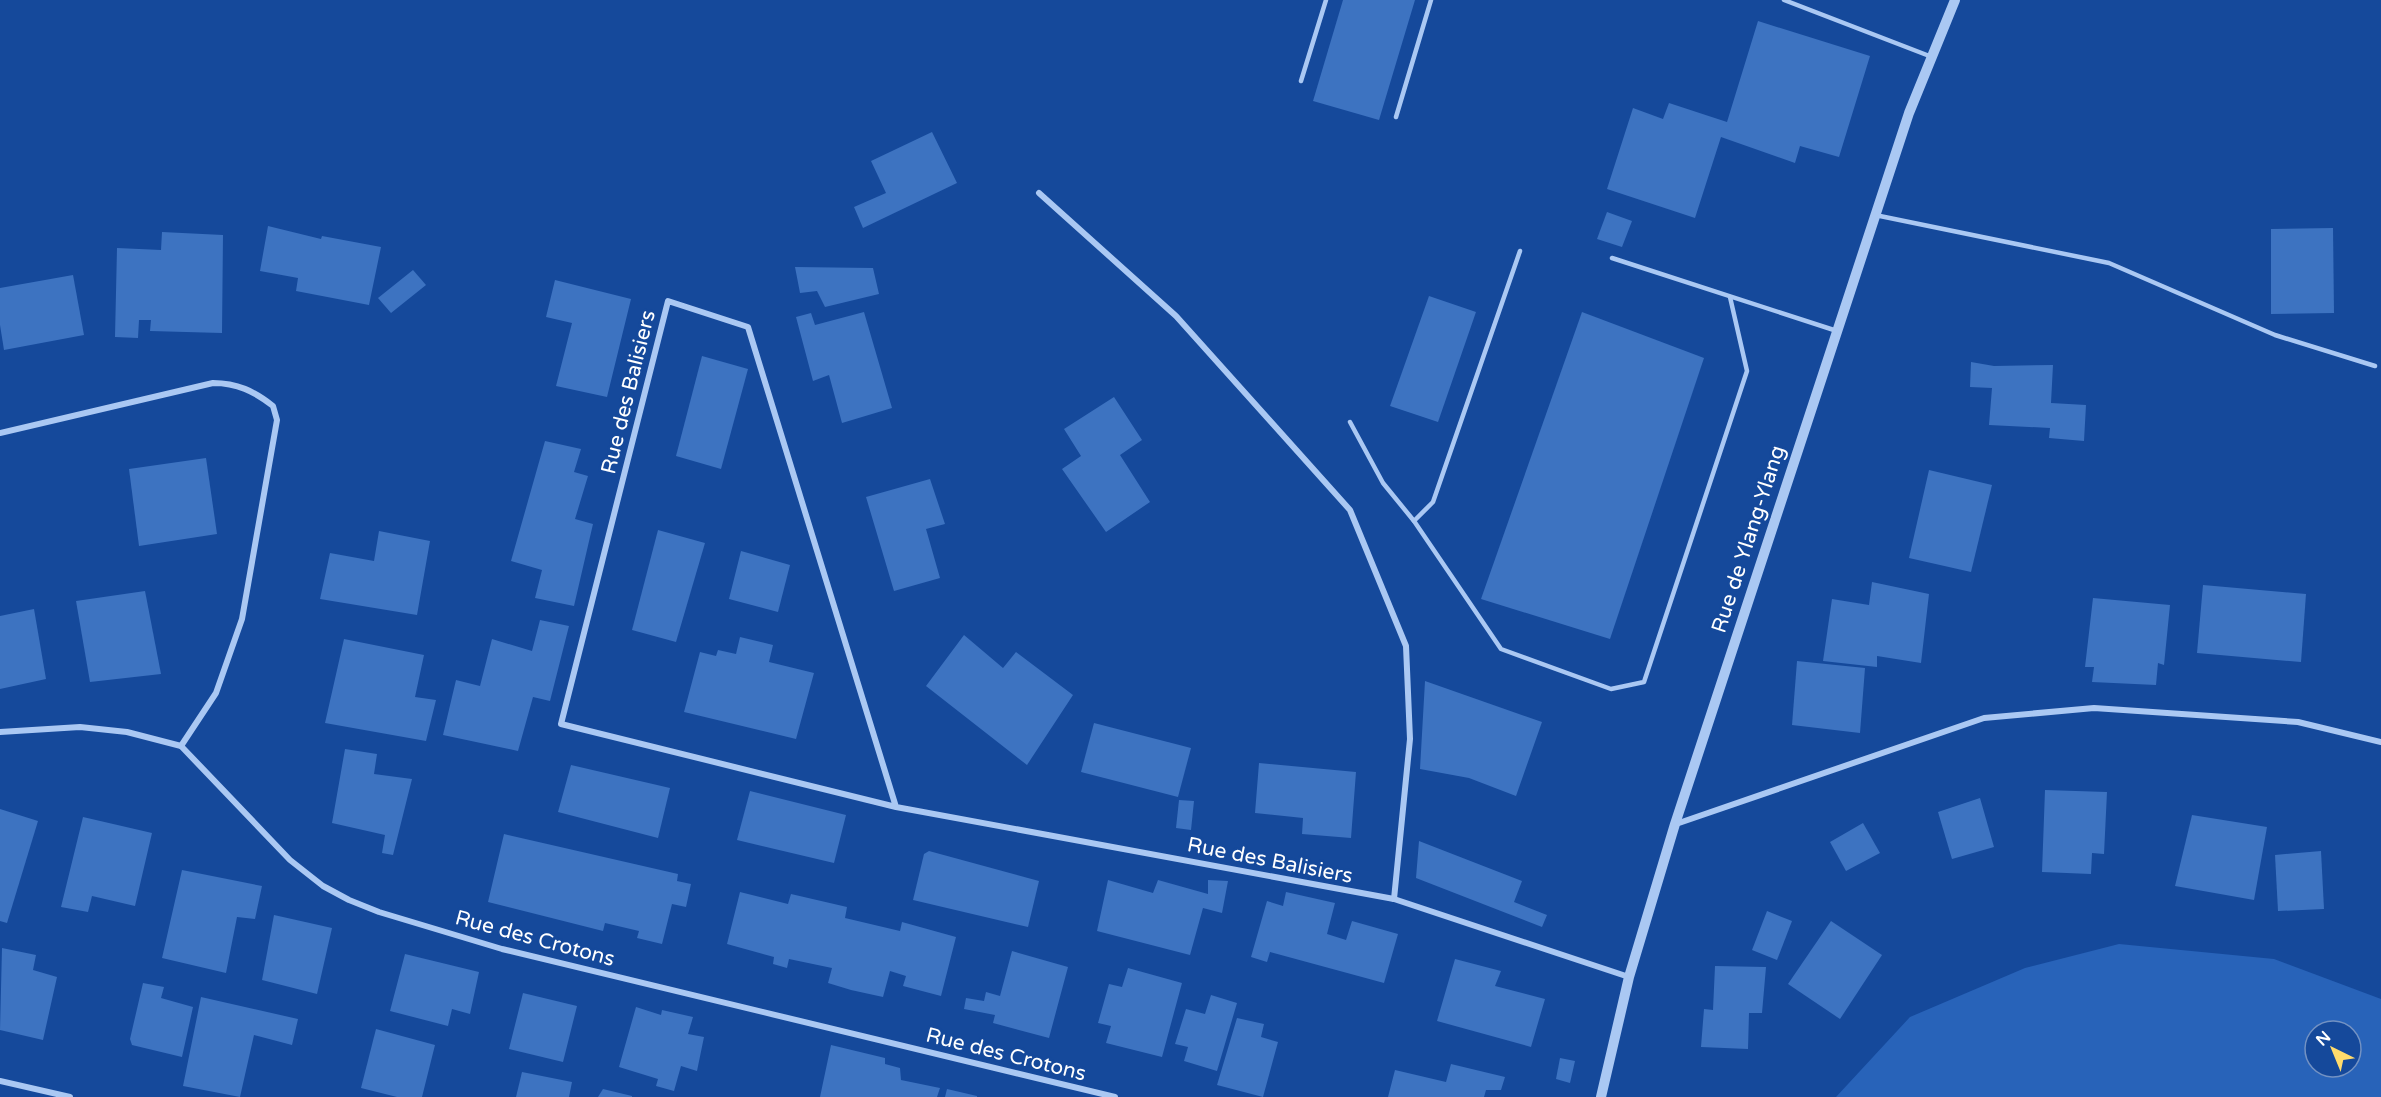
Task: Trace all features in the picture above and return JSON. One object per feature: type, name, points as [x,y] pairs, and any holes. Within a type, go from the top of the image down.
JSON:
[{"type":"street","name":"Rue de Ylang-Ylang","points":[[1601,1097],[1629,977],[1675,824],[1909,113],[1955,0]]},
{"type":"street","points":[[1039,193],[1176,316],[1350,510],[1406,646],[1410,739],[1394,899]]},
{"type":"street","name":"Rue des Balisiers","points":[[896,807],[748,327],[668,301],[561,724],[896,807],[1394,899],[1629,977]]},
{"type":"street","points":[[0,433],[213,383],[228,383],[246,388],[273,406],[277,420],[242,618],[216,693],[181,746],[127,732],[80,727],[0,732]]},
{"type":"street","points":[[1675,824],[1984,718],[2105,709],[2298,722],[2381,742]]},
{"type":"street","name":"Rue des Crotons","points":[[181,746],[290,860],[323,886],[369,908],[502,949],[1115,1097]]},
{"type":"street","points":[[0,1081],[70,1097]]},
{"type":"lane","points":[[1301,81],[1326,0]]},
{"type":"lane","points":[[1396,117],[1431,0]]},
{"type":"lane","points":[[1784,0],[1932,57]]},
{"type":"lane","points":[[1875,215],[2109,263],[2275,335],[2375,366]]},
{"type":"lane","points":[[1414,521],[1433,502],[1520,251]]},
{"type":"lane","points":[[1612,258],[1837,331]]},
{"type":"lane","points":[[1350,422],[1383,483],[1414,521],[1501,649],[1611,689],[1644,682],[1747,370],[1730,297]]},
{"type":"shaded area","points":[[2119,944],[2274,959],[2381,999],[2381,1097],[1836,1097],[1910,1017],[2025,968]]},
{"type":"building","points":[[1343,0],[1415,0],[1379,120],[1313,101]]},
{"type":"building","points":[[1758,21],[1870,56],[1839,157],[1800,146],[1795,163],[1721,137],[1695,218],[1607,189],[1633,108],[1663,119],[1669,103],[1727,122]]},
{"type":"building","points":[[932,132],[957,183],[863,228],[854,207],[886,193],[871,161]]},
{"type":"building","points":[[1607,212],[1632,221],[1622,247],[1597,239]]},
{"type":"building","points":[[268,226],[321,239],[322,236],[381,247],[369,305],[296,291],[298,278],[260,271]]},
{"type":"building","points":[[2333,228],[2334,313],[2271,314],[2271,229]]},
{"type":"building","points":[[162,232],[223,235],[222,333],[150,331],[151,320],[139,320],[138,338],[115,337],[117,248],[161,250]]},
{"type":"building","points":[[795,267],[873,268],[879,294],[825,307],[817,291],[800,293]]},
{"type":"building","points":[[413,270],[426,285],[391,313],[378,298]]},
{"type":"building","points":[[73,275],[84,335],[4,350],[0,325],[0,288]]},
{"type":"building","points":[[555,280],[631,299],[607,397],[556,386],[572,323],[546,317]]},
{"type":"building","points":[[1429,296],[1476,312],[1438,422],[1390,406]]},
{"type":"building","points":[[864,312],[892,408],[842,423],[829,375],[813,381],[796,317],[811,313],[815,325]]},
{"type":"building","points":[[1582,312],[1704,358],[1610,639],[1481,599]]},
{"type":"building","points":[[702,356],[748,369],[721,469],[676,456]]},
{"type":"building","points":[[1971,362],[1994,366],[2053,365],[2051,403],[2086,405],[2084,441],[2049,438],[2050,428],[1989,425],[1992,388],[1970,387]]},
{"type":"building","points":[[1114,397],[1142,440],[1120,455],[1150,502],[1106,532],[1062,469],[1081,456],[1064,429]]},
{"type":"building","points":[[545,441],[581,449],[574,472],[588,476],[575,519],[593,524],[574,606],[535,598],[542,570],[511,561]]},
{"type":"building","points":[[206,458],[217,534],[139,546],[129,469]]},
{"type":"building","points":[[1929,470],[1992,485],[1971,572],[1909,558]]},
{"type":"building","points":[[930,479],[945,524],[926,529],[940,578],[894,591],[866,497]]},
{"type":"building","points":[[658,530],[705,543],[676,642],[632,630]]},
{"type":"building","points":[[379,531],[430,541],[417,615],[320,599],[330,553],[374,561]]},
{"type":"building","points":[[741,551],[790,565],[778,612],[729,599]]},
{"type":"building","points":[[1872,582],[1929,594],[1921,663],[1877,656],[1877,667],[1823,661],[1832,599],[1869,605]]},
{"type":"building","points":[[2203,585],[2306,594],[2301,662],[2197,653]]},
{"type":"building","points":[[145,591],[161,674],[90,682],[76,601]]},
{"type":"building","points":[[2093,598],[2170,605],[2164,665],[2158,663],[2156,685],[2092,682],[2094,667],[2085,667]]},
{"type":"building","points":[[34,609],[46,679],[0,689],[0,616]]},
{"type":"building","points":[[540,620],[569,626],[550,701],[533,697],[518,751],[443,735],[456,680],[480,686],[492,639],[532,651]]},
{"type":"building","points":[[964,635],[1003,668],[1016,652],[1073,695],[1027,765],[926,686]]},
{"type":"building","points":[[740,637],[773,645],[769,662],[814,673],[796,739],[684,712],[700,652],[716,656],[718,650],[736,654]]},
{"type":"building","points":[[344,639],[424,655],[415,697],[436,700],[426,741],[325,723]]},
{"type":"building","points":[[1797,661],[1865,668],[1860,733],[1792,725]]},
{"type":"building","points":[[1425,681],[1542,722],[1516,796],[1469,778],[1420,769]]},
{"type":"building","points":[[1094,723],[1191,748],[1178,797],[1081,772]]},
{"type":"building","points":[[345,749],[377,754],[374,774],[412,779],[393,855],[382,853],[385,835],[332,823]]},
{"type":"building","points":[[1259,763],[1356,772],[1351,838],[1302,834],[1303,818],[1255,813]]},
{"type":"building","points":[[571,765],[670,788],[658,838],[558,812]]},
{"type":"building","points":[[2045,790],[2107,792],[2104,854],[2092,853],[2091,874],[2042,872]]},
{"type":"building","points":[[750,791],[846,815],[834,863],[737,840]]},
{"type":"building","points":[[1980,798],[1994,847],[1952,859],[1938,812]]},
{"type":"building","points":[[1179,800],[1194,801],[1191,830],[1176,828]]},
{"type":"building","points":[[0,809],[38,821],[7,923],[0,921]]},
{"type":"building","points":[[2192,815],[2267,827],[2254,900],[2175,886]]},
{"type":"building","points":[[83,817],[152,833],[135,906],[92,896],[88,912],[61,907]]},
{"type":"building","points":[[1863,823],[1880,853],[1846,871],[1830,842]]},
{"type":"building","points":[[504,834],[678,874],[677,881],[691,884],[686,907],[672,904],[662,944],[637,938],[639,931],[605,923],[603,931],[488,902]]},
{"type":"building","points":[[1419,841],[1522,881],[1514,902],[1547,915],[1542,927],[1416,878]]},
{"type":"building","points":[[929,851],[1039,881],[1028,927],[913,900],[924,854]]},
{"type":"building","points":[[2321,851],[2324,909],[2278,911],[2275,855]]},
{"type":"building","points":[[182,870],[262,886],[255,919],[237,917],[226,973],[162,958]]},
{"type":"building","points":[[1108,880],[1153,893],[1158,880],[1208,894],[1208,880],[1228,881],[1222,913],[1203,908],[1190,955],[1097,931]]},
{"type":"building","points":[[740,892],[788,904],[791,894],[847,907],[845,918],[900,931],[902,922],[956,937],[941,996],[903,986],[906,976],[890,971],[883,997],[851,990],[828,983],[832,968],[789,959],[787,968],[773,964],[774,957],[727,944]]},
{"type":"building","points":[[1286,892],[1335,903],[1327,934],[1346,940],[1352,921],[1398,934],[1384,983],[1270,952],[1267,962],[1251,957],[1267,901],[1283,906]]},
{"type":"building","points":[[1767,911],[1792,921],[1777,960],[1752,950]]},
{"type":"building","points":[[274,915],[332,928],[317,994],[262,980]]},
{"type":"building","points":[[1831,921],[1882,955],[1840,1019],[1788,984]]},
{"type":"building","points":[[2,948],[36,955],[33,970],[57,977],[43,1040],[0,1030]]},
{"type":"building","points":[[1012,951],[1068,967],[1049,1038],[993,1023],[995,1015],[964,1009],[966,998],[984,1001],[986,992],[1000,996]]},
{"type":"building","points":[[405,954],[479,972],[470,1014],[452,1009],[448,1026],[390,1011]]},
{"type":"building","points":[[1455,959],[1501,971],[1495,986],[1545,999],[1531,1047],[1437,1021]]},
{"type":"building","points":[[1715,966],[1766,967],[1762,1013],[1749,1013],[1748,1049],[1701,1047],[1704,1009],[1713,1010]]},
{"type":"building","points":[[1128,968],[1182,983],[1162,1057],[1106,1043],[1111,1026],[1098,1023],[1109,984],[1122,987]]},
{"type":"building","points":[[143,983],[164,987],[161,998],[193,1007],[182,1057],[132,1045],[130,1039]]},
{"type":"building","points":[[523,993],[577,1006],[563,1062],[509,1049]]},
{"type":"building","points":[[1211,995],[1237,1003],[1217,1071],[1184,1061],[1188,1047],[1175,1044],[1186,1009],[1205,1014]]},
{"type":"building","points":[[201,997],[298,1019],[292,1045],[254,1035],[240,1097],[183,1086]]},
{"type":"building","points":[[636,1007],[661,1015],[662,1010],[693,1017],[688,1034],[704,1037],[697,1071],[681,1066],[674,1091],[656,1086],[658,1079],[619,1067]]},
{"type":"building","points":[[1237,1018],[1264,1024],[1261,1037],[1278,1042],[1263,1097],[1217,1085]]},
{"type":"building","points":[[376,1029],[435,1045],[422,1097],[397,1097],[361,1088]]},
{"type":"building","points":[[831,1045],[885,1058],[885,1064],[900,1068],[901,1080],[940,1088],[937,1097],[820,1097]]},
{"type":"building","points":[[1560,1058],[1575,1061],[1570,1083],[1556,1079]]},
{"type":"building","points":[[1451,1064],[1505,1077],[1501,1090],[1486,1090],[1484,1097],[1388,1097],[1395,1070],[1446,1082]]},
{"type":"building","points":[[522,1072],[572,1082],[569,1097],[516,1097]]},
{"type":"building","points":[[603,1089],[632,1096],[632,1097],[598,1097]]},
{"type":"building","points":[[947,1089],[977,1096],[977,1097],[945,1097]]}]
